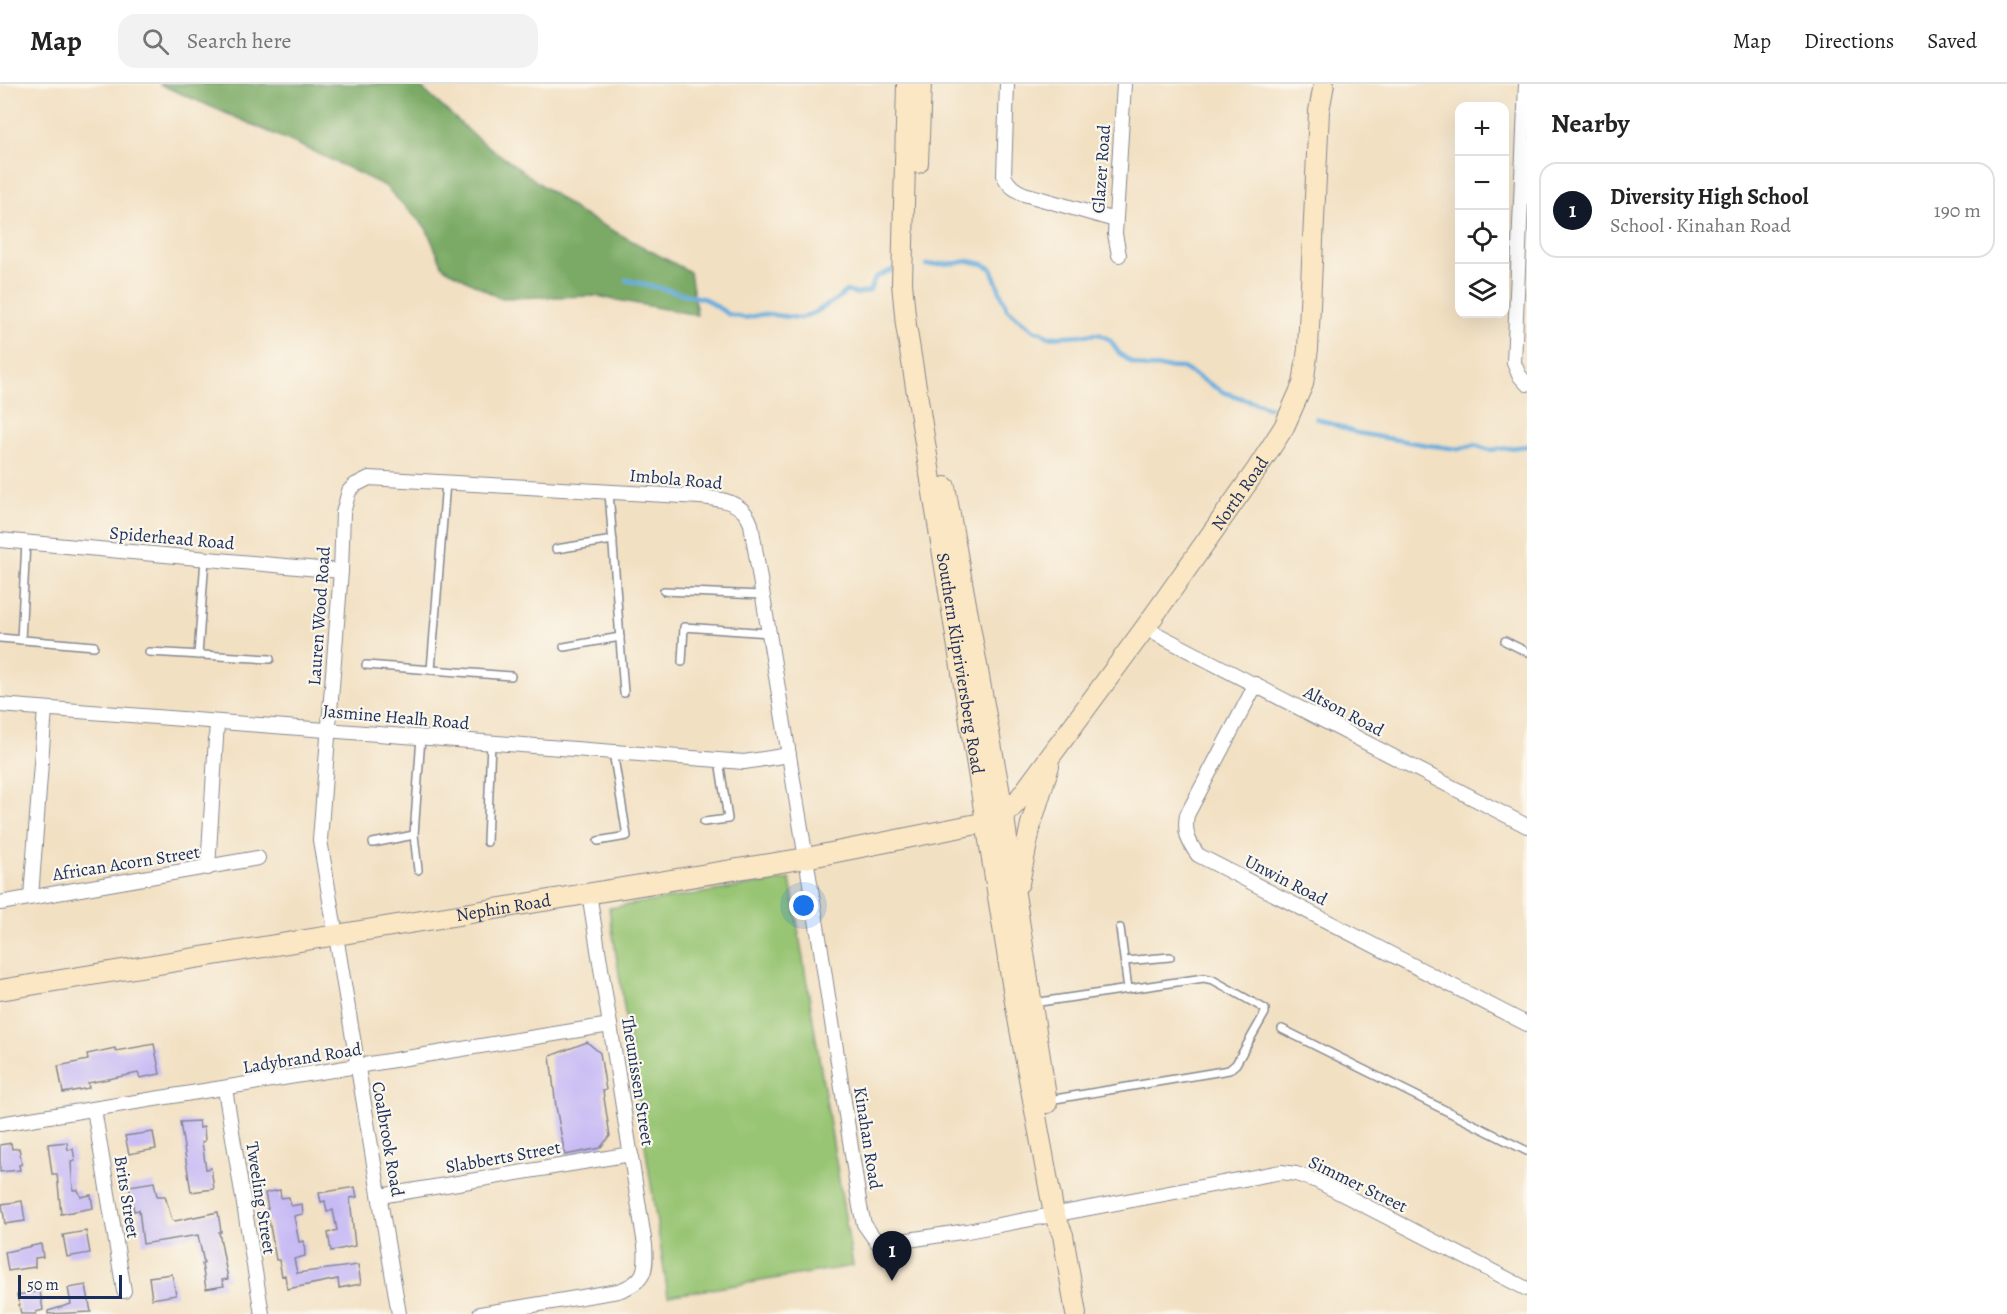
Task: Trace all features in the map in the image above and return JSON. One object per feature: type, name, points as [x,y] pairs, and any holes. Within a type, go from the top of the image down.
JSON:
[{"type":"main road","name":"Southern Klipriviersberg Road","points":[[907,84],[903,238],[904,304],[909,347],[957,594],[996,819],[1018,912],[1032,1003],[1041,1101],[1076,1314]]},
{"type":"main road","name":"Southern Klipriviersberg Road","points":[[921,84],[914,258],[915,311],[957,594]]},
{"type":"main road","name":"North Road","points":[[1316,84],[1319,111]]},
{"type":"main road","name":"North Road","points":[[996,819],[1053,755],[1145,628],[1257,469],[1284,427],[1300,394],[1308,349],[1319,111],[1324,84]]},
{"type":"main road","points":[[1018,912],[1024,848],[1053,755]]},
{"type":"main road","name":"Southern Klipriviersberg Road","points":[[996,819],[1015,1002],[1041,1101]]},
{"type":"main road","name":"Nephin Road","points":[[0,990],[806,858],[996,819]]},
{"type":"street","points":[[1007,84],[1004,176],[1009,184],[1014,190],[1024,194],[1115,220]]},
{"type":"street","name":"Glazer Road","points":[[1119,255],[1114,234],[1124,84]]},
{"type":"street","points":[[1526,84],[1514,363],[1519,375],[1527,384]]},
{"type":"street","name":"Imbola Road","points":[[343,513],[349,491],[369,478],[717,499],[725,500],[740,508],[751,524],[806,858]]},
{"type":"street","name":"Lauren Wood Road","points":[[336,935],[320,840],[330,730],[343,513]]},
{"type":"street","name":"Spiderhead Road","points":[[0,540],[341,571]]},
{"type":"street","name":"Altson Road","points":[[1145,628],[1527,826]]},
{"type":"street","name":"Unwin Road","points":[[1256,684],[1187,815],[1185,825],[1191,847],[1198,855],[1527,1024]]},
{"type":"street","name":"Jasmine Healh Road","points":[[0,705],[744,762],[789,755]]},
{"type":"street","points":[[31,897],[45,709]]},
{"type":"street","points":[[208,868],[217,722]]},
{"type":"street","name":"African Acorn Street","points":[[0,903],[258,858]]},
{"type":"street","name":"Kinahan Road","points":[[806,858],[860,1207],[867,1230],[876,1240],[889,1243],[1060,1213]]},
{"type":"street","name":"Theunissen Street","points":[[480,1314],[618,1291],[633,1285],[644,1274],[645,1245],[589,893]]},
{"type":"street","name":"Coalbrook Road","points":[[336,935],[399,1314]]},
{"type":"street","name":"Ladybrand Road","points":[[0,1124],[610,1025]]},
{"type":"street","name":"Tweeling Street","points":[[225,1089],[262,1314]]},
{"type":"street","name":"Brits Street","points":[[94,1109],[124,1291]]},
{"type":"street","name":"Slabberts Street","points":[[380,1196],[631,1154]]},
{"type":"street","name":"Simmer Street","points":[[1060,1213],[1265,1173],[1296,1174],[1317,1181],[1527,1289]]},
{"type":"lane","points":[[431,670],[446,482]]},
{"type":"lane","points":[[609,492],[624,693]]},
{"type":"lane","points":[[556,549],[613,540]]},
{"type":"lane","points":[[21,640],[26,542]]},
{"type":"lane","points":[[198,655],[205,559]]},
{"type":"lane","points":[[664,591],[762,595]]},
{"type":"lane","points":[[681,662],[684,627],[769,633]]},
{"type":"lane","points":[[564,647],[620,637]]},
{"type":"lane","points":[[0,638],[94,645]]},
{"type":"lane","points":[[1505,641],[1527,652]]},
{"type":"lane","points":[[149,652],[270,659]]},
{"type":"lane","points":[[366,665],[511,676]]},
{"type":"lane","points":[[418,870],[414,835],[421,737]]},
{"type":"lane","points":[[488,842],[491,742]]},
{"type":"lane","points":[[598,841],[627,836],[613,752]]},
{"type":"lane","points":[[704,822],[728,819],[719,760]]},
{"type":"lane","points":[[373,843],[414,835]]},
{"type":"lane","points":[[1120,928],[1128,989]]},
{"type":"lane","points":[[1125,961],[1170,957]]},
{"type":"lane","points":[[1032,1003],[1204,978],[1213,980],[1262,1006],[1265,1013],[1236,1064],[1229,1070],[1041,1101]]},
{"type":"lane","points":[[1282,1029],[1527,1151]]},
{"type":"green space","points":[[159,84],[417,84],[477,138],[580,213],[690,272],[697,315],[596,296],[499,298],[443,267],[426,228],[385,186],[315,152]]},
{"type":"green space","points":[[790,879],[853,1266],[668,1296],[609,908]]},
{"type":"building","points":[[587,1042],[600,1053],[610,1136],[600,1148],[565,1155],[550,1056]]},
{"type":"building","points":[[154,1044],[160,1074],[140,1078],[138,1073],[88,1083],[89,1088],[63,1093],[58,1066],[88,1060],[87,1054],[115,1048],[116,1051]]},
{"type":"building","points":[[199,1121],[200,1128],[204,1127],[205,1141],[202,1142],[206,1169],[211,1168],[214,1189],[191,1192],[180,1122]]},
{"type":"building","points":[[153,1132],[156,1149],[129,1154],[125,1136]]},
{"type":"building","points":[[67,1142],[68,1150],[73,1149],[75,1161],[71,1162],[73,1190],[78,1190],[81,1197],[91,1195],[93,1208],[61,1214],[57,1174],[52,1174],[48,1144]]},
{"type":"building","points":[[11,1143],[12,1149],[19,1148],[22,1164],[19,1165],[20,1170],[0,1172],[0,1145]]},
{"type":"building","points":[[154,1182],[157,1196],[165,1196],[172,1220],[218,1212],[221,1232],[219,1232],[228,1279],[222,1280],[224,1286],[206,1289],[202,1264],[204,1263],[198,1235],[143,1244],[139,1210],[134,1211],[129,1186]]},
{"type":"building","points":[[355,1187],[357,1197],[350,1198],[355,1246],[331,1251],[328,1233],[337,1230],[333,1210],[327,1212],[325,1201],[321,1202],[319,1193]]},
{"type":"building","points":[[280,1190],[281,1198],[289,1197],[291,1206],[302,1204],[303,1214],[294,1216],[299,1242],[304,1241],[305,1256],[294,1259],[297,1273],[358,1265],[361,1284],[339,1288],[338,1279],[287,1289],[285,1275],[282,1276],[279,1260],[276,1260],[265,1210],[268,1209],[265,1193]]},
{"type":"building","points":[[22,1201],[25,1221],[5,1224],[2,1204]]},
{"type":"building","points":[[86,1231],[90,1253],[67,1257],[63,1235]]},
{"type":"building","points":[[41,1244],[43,1257],[35,1258],[35,1267],[8,1271],[5,1252]]},
{"type":"building","points":[[172,1274],[176,1295],[152,1299],[149,1277]]},
{"type":"building","points":[[86,1285],[91,1312],[48,1314],[48,1311],[71,1304],[68,1288]]},
{"type":"building","points":[[40,1291],[43,1310],[36,1314],[21,1314],[17,1295]]},
{"type":"waterway","points":[[927,265],[969,261],[983,264],[991,268],[1007,309],[1035,331],[1042,332],[1048,337],[1099,334],[1110,340],[1119,353],[1132,363],[1145,367],[1183,368],[1223,392],[1269,407]]},
{"type":"waterway","points":[[626,280],[705,299],[728,314],[745,318],[764,314],[800,318],[816,312],[846,291],[857,294],[869,291],[876,277],[892,270]]},
{"type":"waterway","points":[[1316,418],[1357,433],[1427,445],[1458,449],[1474,445],[1490,450],[1527,446]]},
{"type":"place","name":"Diversity High School","points":[[892,1281]]}]
